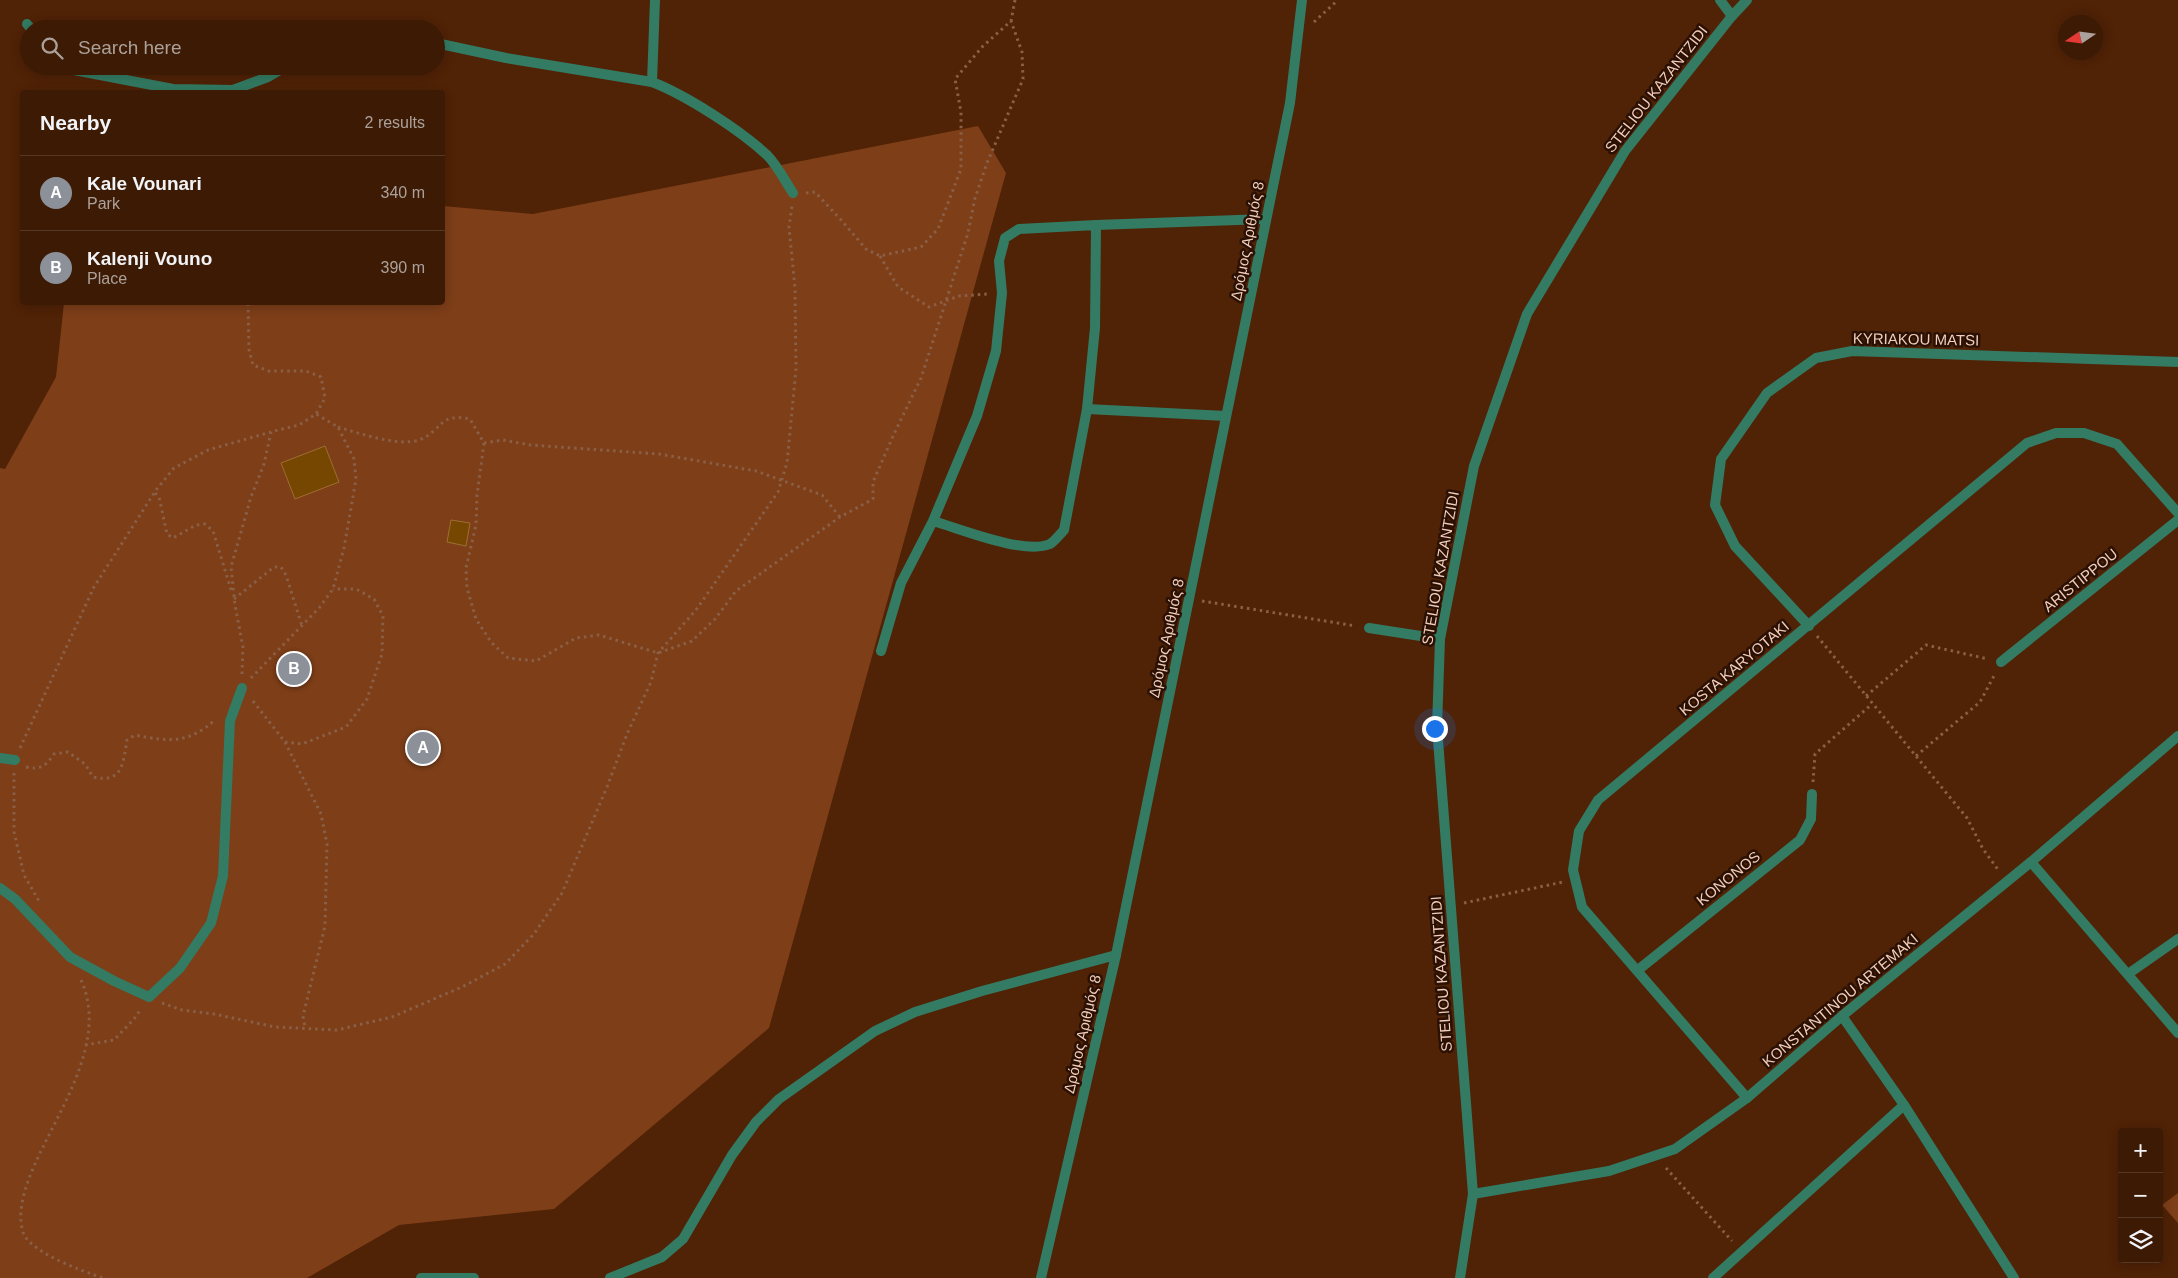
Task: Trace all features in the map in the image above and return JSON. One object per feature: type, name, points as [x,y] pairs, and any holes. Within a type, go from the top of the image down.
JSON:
[{"type":"street","points":[[652,82],[655,0]]},
{"type":"street","name":"Δρόμος Αριθμός 8","points":[[1041,1278],[1116,955],[1189,599],[1290,103],[1302,0]]},
{"type":"street","points":[[1720,0],[1732,16]]},
{"type":"street","name":"STELIOU KAZANTZIDI","points":[[1460,1278],[1473,1194],[1437,726],[1440,639],[1474,466],[1527,314],[1625,151],[1732,16],[1748,0]]},
{"type":"street","points":[[445,45],[506,58],[652,82],[671,89],[727,125],[768,156],[793,193]]},
{"type":"street","points":[[100,75],[173,89],[233,90],[272,75]]},
{"type":"street","points":[[881,651],[901,583],[933,521],[979,406],[996,351],[1002,293],[999,261],[1005,238],[1019,229],[1266,219]]},
{"type":"street","points":[[933,521],[1011,544],[1035,547],[1052,543],[1064,530],[1086,409],[1095,328],[1096,225]]},
{"type":"street","name":"KYRIAKOU MATSI","points":[[1809,626],[1735,546],[1715,505],[1721,459],[1767,393],[1816,358],[1852,351],[2178,362]]},
{"type":"street","points":[[1086,409],[1226,416]]},
{"type":"street","name":"KOSTA KARYOTAKI","points":[[1748,1098],[1582,907],[1573,870],[1578,831],[1598,800],[2027,443],[2056,432],[2084,433],[2117,444],[2178,513]]},
{"type":"street","name":"ARISTIPPOU","points":[[2001,662],[2178,520]]},
{"type":"street","points":[[1369,628],[1440,639]]},
{"type":"street","points":[[0,888],[15,899],[70,957],[114,981],[149,997],[180,968],[212,923],[223,876],[230,722],[242,688]]},
{"type":"street","name":"KONSTANTINOU ARTEMAKI","points":[[1473,1194],[1609,1171],[1675,1149],[1748,1098],[1842,1016],[2031,862],[2178,736]]},
{"type":"street","points":[[0,758],[15,760]]},
{"type":"street","name":"KONONOS","points":[[1638,970],[1800,840],[1811,819],[1812,794]]},
{"type":"street","points":[[2031,862],[2178,1033]]},
{"type":"street","points":[[2128,974],[2178,939]]},
{"type":"street","points":[[610,1278],[662,1257],[683,1239],[732,1155],[756,1122],[780,1099],[875,1031],[915,1012],[1116,955]]},
{"type":"street","points":[[1842,1016],[1904,1105],[2014,1278]]},
{"type":"street","points":[[1713,1278],[1743,1253],[1904,1105]]},
{"type":"street","points":[[421,1278],[474,1278]]},
{"type":"path","points":[[316,414],[338,427],[402,442],[418,440],[433,432],[442,421],[456,416],[470,419],[484,444],[477,495],[476,525],[466,568],[467,588],[476,619],[491,642],[508,658],[536,661],[576,638],[599,635],[658,653],[692,641],[715,619],[736,591],[765,568],[840,517],[873,499],[873,482],[921,378],[968,233],[975,198],[987,164],[1023,79],[1022,52],[1011,21],[1015,0]]},
{"type":"path","points":[[1299,36],[1338,0]]},
{"type":"path","points":[[880,256],[921,247],[938,229],[961,168],[961,112],[955,79],[982,46],[1011,21]]},
{"type":"path","points":[[85,1045],[114,1040],[134,1019],[149,997],[182,1010],[214,1014],[274,1027],[337,1030],[392,1017],[462,987],[505,964],[534,934],[562,892],[607,787],[627,734],[651,682],[658,653],[696,610],[778,492],[787,463],[796,368],[794,288],[789,227],[793,193],[815,192],[866,249],[880,256],[898,288],[929,307],[959,296],[1002,293]]},
{"type":"path","points":[[41,904],[24,875],[14,832],[15,760],[94,587],[155,492],[174,468],[208,450],[299,426],[316,414],[325,398],[320,377],[306,371],[269,371],[253,365],[248,350],[248,305]]},
{"type":"path","points":[[242,688],[302,626],[333,589],[344,548],[356,479],[354,459],[338,427]]},
{"type":"path","points":[[271,432],[264,464],[251,497],[231,568],[234,600],[243,647],[242,688],[285,742],[321,814],[327,844],[325,926],[303,1016],[305,1027]]},
{"type":"path","points":[[484,444],[504,440],[530,445],[659,454],[756,471],[822,495],[840,517]]},
{"type":"path","points":[[155,492],[159,497],[167,534],[173,538],[204,524],[213,531],[234,600]]},
{"type":"path","points":[[234,600],[274,566],[281,567],[286,574],[302,626]]},
{"type":"path","points":[[285,742],[302,744],[346,727],[366,699],[382,654],[383,616],[374,599],[356,589],[333,589]]},
{"type":"path","points":[[1189,599],[1369,628]]},
{"type":"path","points":[[1809,626],[1967,818],[1983,849],[2007,882]]},
{"type":"path","points":[[1866,696],[1926,645],[2001,662],[1980,702],[1916,756]]},
{"type":"path","points":[[1812,794],[1815,754],[1872,704]]},
{"type":"path","points":[[15,760],[24,766],[36,769],[47,765],[54,754],[68,752],[85,764],[93,776],[105,780],[116,775],[122,766],[127,740],[135,735],[162,740],[185,739],[202,732],[219,718],[234,710]]},
{"type":"path","points":[[1451,906],[1575,880]]},
{"type":"path","points":[[33,1156],[61,1105],[85,1045],[88,1015],[86,1000],[83,985],[70,957]]},
{"type":"path","points":[[1655,1155],[1743,1253]]},
{"type":"path","points":[[16,1206],[16,1213],[24,1236],[46,1254],[73,1268],[103,1278]]},
{"type":"shaded area","points":[[978,126],[1006,173],[769,1028],[554,1209],[399,1225],[307,1278],[0,1278],[0,468],[5,469],[56,377],[64,305],[445,305],[445,206],[533,214]]},
{"type":"shaded area","points":[[2178,1193],[2178,1223],[2163,1206]]},
{"type":"building","points":[[325,446],[339,482],[295,499],[281,463]]},
{"type":"building","points":[[451,520],[470,523],[466,546],[447,542]]},
{"type":"place","name":"Kalenji Vouno","points":[[294,669]]},
{"type":"place","name":"Kale Vounari","points":[[423,748]]}]
